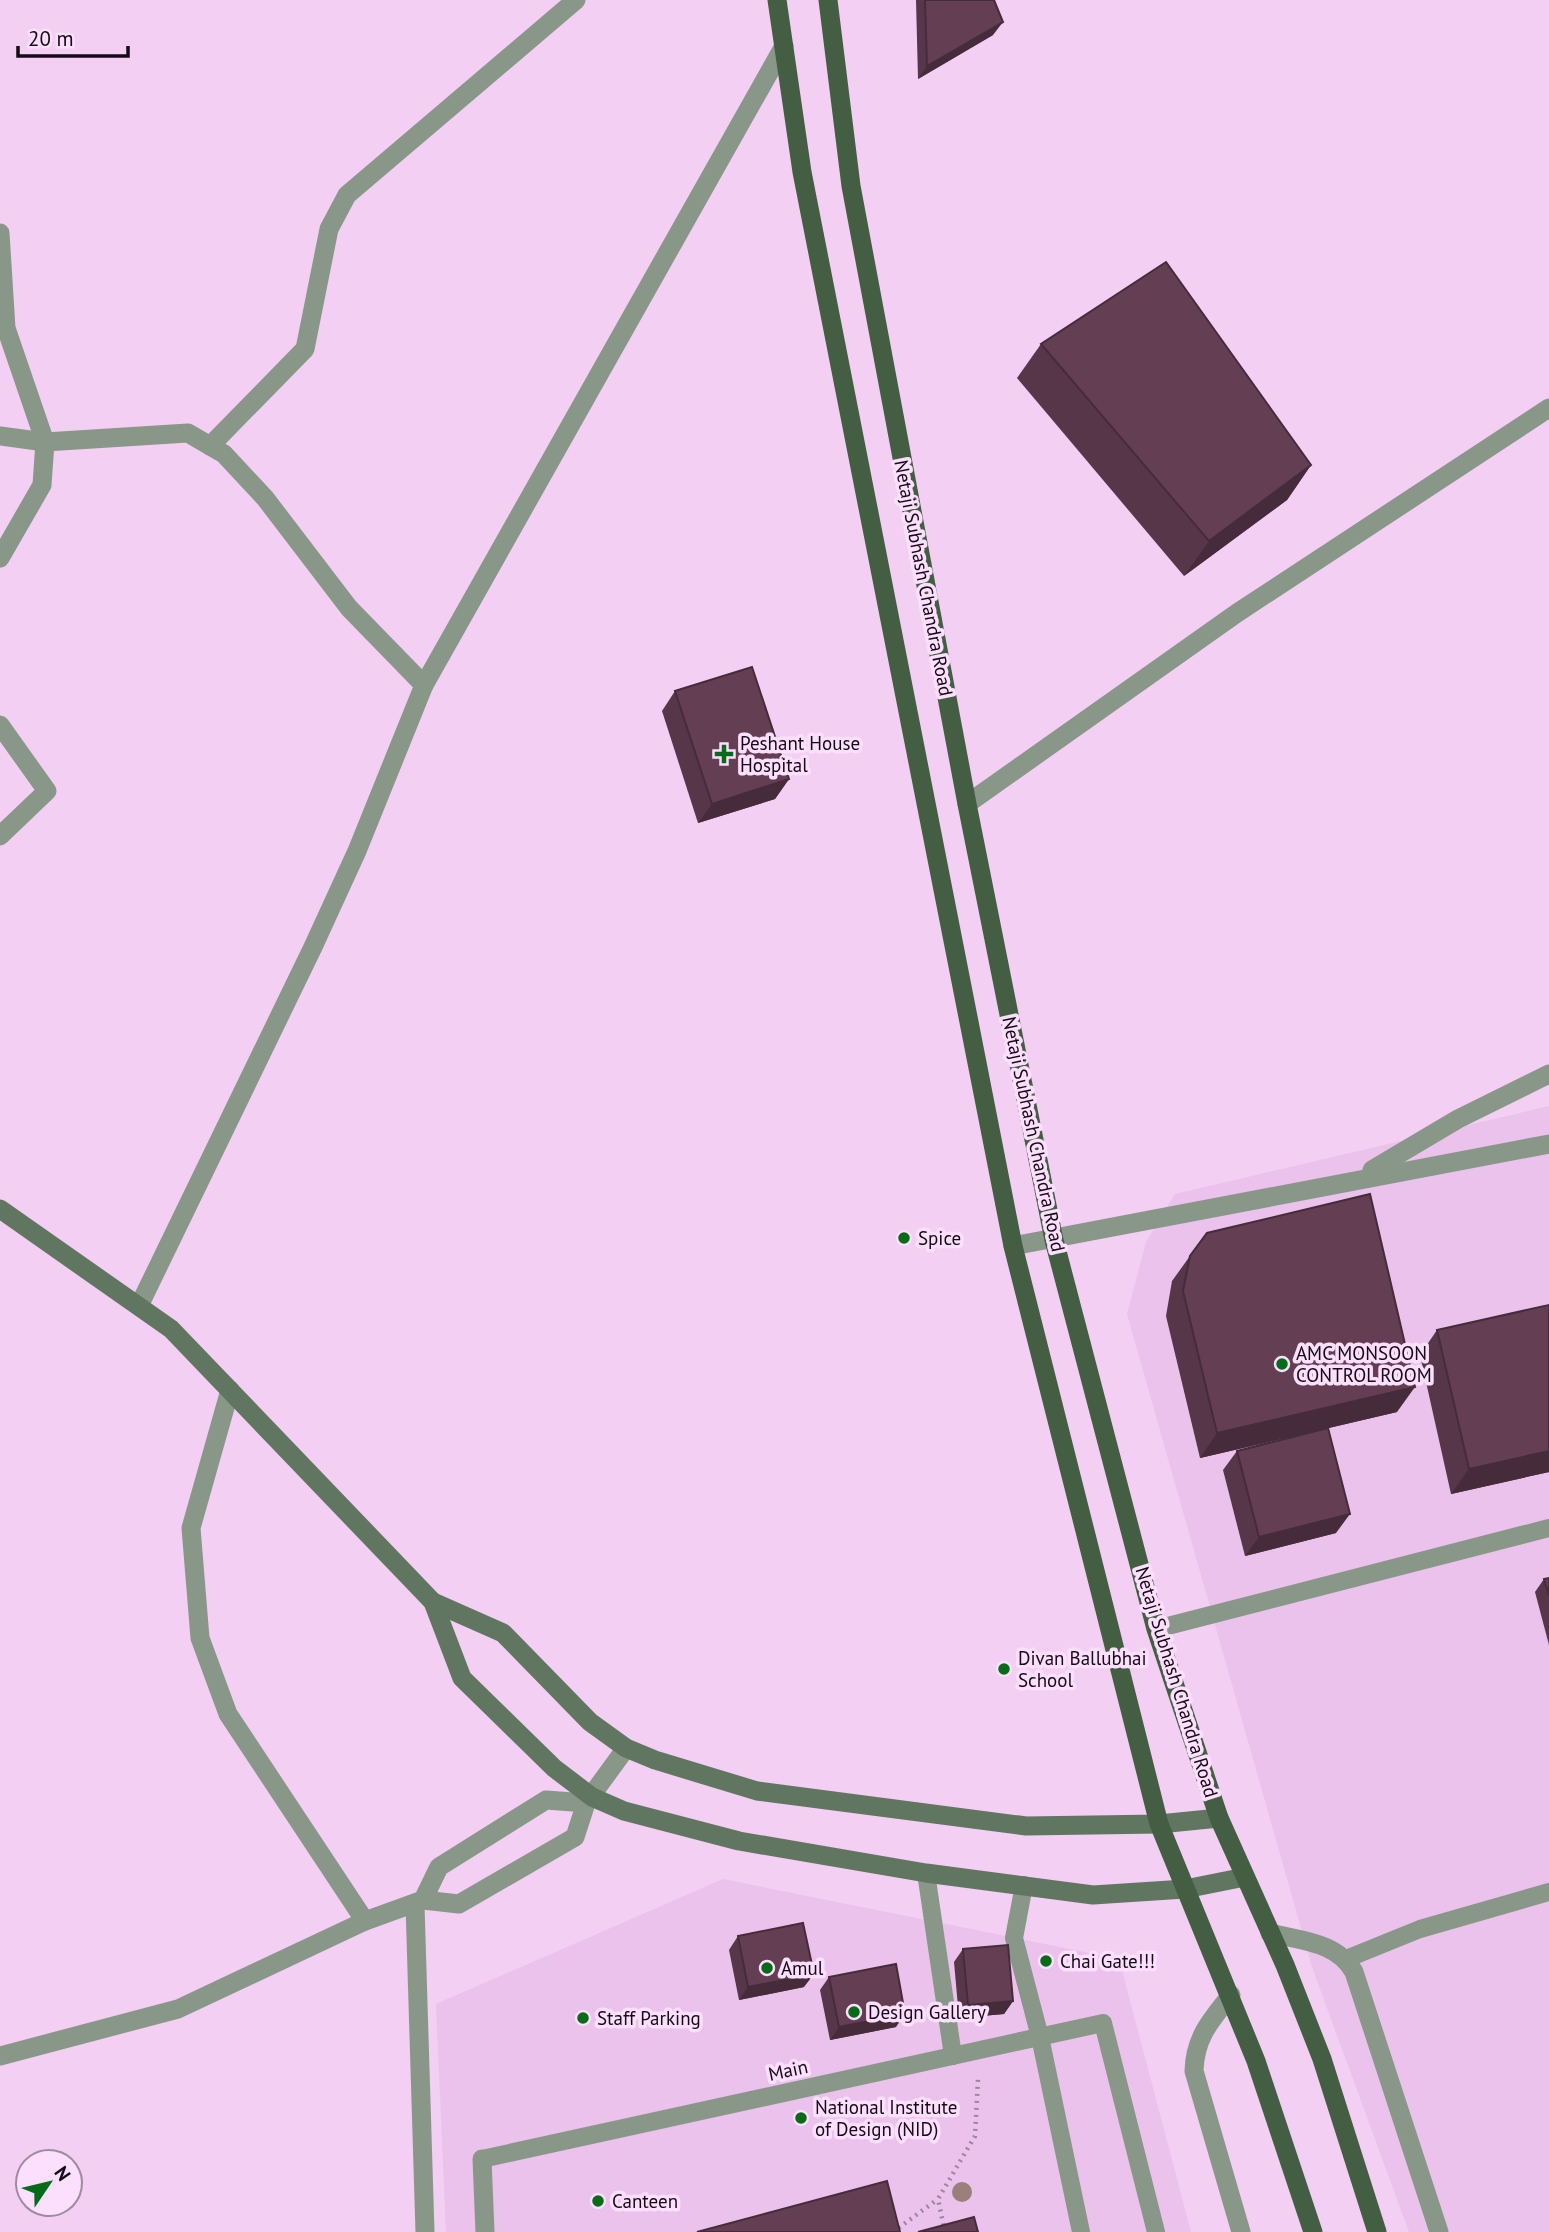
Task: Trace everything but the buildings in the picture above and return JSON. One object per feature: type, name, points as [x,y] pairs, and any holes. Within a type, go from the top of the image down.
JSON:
[{"type":"main road","name":"Netaji Subhash Chandra Road","points":[[776,0],[802,172],[1013,1246],[1159,1825],[1231,1995],[1313,2232]]},
{"type":"main road","name":"Netaji Subhash Chandra Road","points":[[828,0],[851,186],[967,804],[1054,1240],[1156,1629],[1219,1818],[1322,2059],[1377,2232]]},
{"type":"main road","points":[[0,1209],[171,1329],[433,1602],[503,1633],[590,1722],[626,1748],[655,1760],[757,1791],[1026,1826],[1159,1825],[1219,1818]]},
{"type":"main road","points":[[433,1602],[462,1678],[589,1800],[739,1841],[926,1873],[1093,1895],[1185,1889],[1245,1877]]},
{"type":"street","points":[[210,446],[305,349],[329,229],[347,195],[576,0]]},
{"type":"street","points":[[139,1306],[313,947],[357,851],[424,685],[784,46]]},
{"type":"street","points":[[0,233],[6,328],[45,442],[42,485],[0,558]]},
{"type":"street","points":[[967,804],[1237,613],[1548,410]]},
{"type":"street","points":[[0,436],[45,442],[188,433],[224,454],[265,498],[349,608],[424,685]]},
{"type":"street","points":[[0,724],[47,791],[0,836]]},
{"type":"street","points":[[1360,1178],[1458,1119],[1549,1074]]},
{"type":"street","points":[[1013,1246],[1549,1144]]},
{"type":"street","points":[[230,1391],[191,1528],[200,1638],[228,1714],[365,1921]]},
{"type":"street","points":[[0,2056],[178,2008],[365,1921],[419,1902],[459,1904],[575,1837],[589,1800],[626,1748]]},
{"type":"street","points":[[425,2232],[419,1902],[439,1867],[546,1800],[589,1800]]},
{"type":"street","points":[[1270,1933],[1326,1947],[1346,1959],[1354,1972],[1386,2061],[1439,2232]]},
{"type":"street","points":[[1231,1995],[1200,2033],[1195,2050],[1194,2071],[1241,2232]]},
{"type":"street","points":[[482,2159],[485,2232]]},
{"type":"lane","points":[[1156,1629],[1549,1528]]},
{"type":"lane","points":[[926,1873],[953,2056]]},
{"type":"lane","points":[[1024,1885],[1014,1938],[1040,2037],[1081,2232]]},
{"type":"lane","points":[[1346,1959],[1420,1929],[1549,1892]]},
{"type":"lane","name":"Main","points":[[482,2159],[1103,2023],[1156,2232]]},
{"type":"path","points":[[893,2232],[938,2199],[975,2136],[979,2050]]},
{"type":"path","points":[[938,2199],[945,2232]]},
{"type":"shaded area","points":[[1549,1106],[1549,2232],[1409,2232],[1312,1967],[1127,1314],[1146,1242],[1175,1194]]},
{"type":"shaded area","name":"National Institute of Design (NID)","points":[[723,1879],[1119,1959],[1191,2232],[446,2232],[436,2004]]},
{"type":"place","name":"Peshant House Hospital","points":[[724,754]]},
{"type":"place","name":"Spice","points":[[904,1238]]},
{"type":"place","name":"AMC MONSOON CONTROL ROOM","points":[[1282,1364]]},
{"type":"place","name":"Divan Ballubhai School","points":[[1004,1669]]},
{"type":"place","name":"Chai Gate!!!","points":[[1046,1961]]},
{"type":"place","name":"Amul","points":[[767,1968]]},
{"type":"place","name":"Design Gallery","points":[[854,2012]]},
{"type":"place","name":"Staff Parking","points":[[583,2018]]},
{"type":"place","name":"National Institute of Design (NID)","points":[[801,2118]]},
{"type":"place","name":"Canteen","points":[[598,2201]]}]
